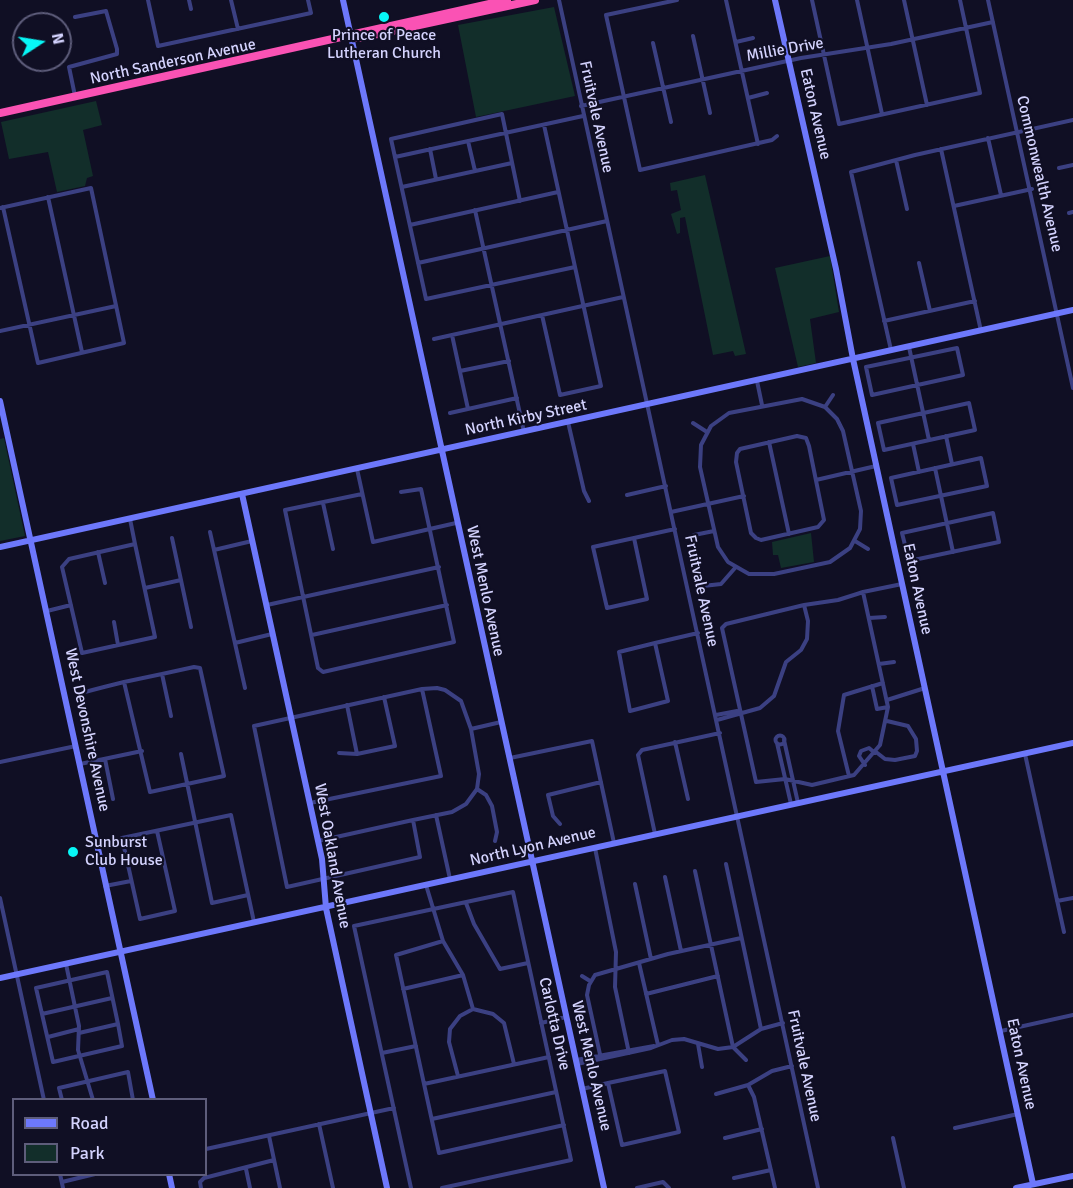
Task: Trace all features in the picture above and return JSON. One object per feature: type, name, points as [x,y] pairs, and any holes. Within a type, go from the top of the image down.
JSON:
[{"type":"highway","name":"North Sanderson Avenue","points":[[0,113],[351,37],[358,33],[507,0]]},
{"type":"highway","name":"North Sanderson Avenue","points":[[351,37],[359,38],[535,0]]},
{"type":"highway","points":[[453,18],[454,14],[473,10],[475,7]]},
{"type":"street","points":[[148,0],[158,46],[311,13],[308,0]]},
{"type":"street","points":[[189,0],[191,9]]},
{"type":"street","points":[[231,0],[238,29]]},
{"type":"street","name":"West Menlo Avenue","points":[[343,0],[456,523],[604,1188]]},
{"type":"street","name":"Fruitvale Avenue","points":[[559,0],[818,1188]]},
{"type":"street","points":[[677,0],[606,15],[640,170],[758,144],[777,136]]},
{"type":"street","points":[[726,0],[758,144]]},
{"type":"street","name":"Eaton Avenue","points":[[775,0],[837,270],[902,584],[1033,1184]]},
{"type":"street","points":[[812,0],[839,124],[980,93],[960,0]]},
{"type":"street","points":[[857,0],[882,114]]},
{"type":"street","points":[[904,0],[927,105]]},
{"type":"street","name":"Commonwealth Avenue","points":[[988,0],[1032,189],[1073,388]]},
{"type":"street","points":[[75,17],[106,11],[110,16],[117,54],[69,67],[75,97]]},
{"type":"street","name":"Millie Drive","points":[[581,106],[742,70],[912,40],[993,22]]},
{"type":"street","points":[[693,36],[710,112]]},
{"type":"street","points":[[736,42],[753,38]]},
{"type":"street","points":[[653,43],[671,122]]},
{"type":"street","points":[[748,98],[767,93]]},
{"type":"street","points":[[520,201],[502,114],[391,139],[426,300],[575,267]]},
{"type":"street","points":[[395,157],[584,116]]},
{"type":"street","points":[[891,351],[851,172],[941,149],[1073,120]]},
{"type":"street","points":[[542,315],[560,395],[601,386],[544,125]]},
{"type":"street","points":[[988,138],[1001,195]]},
{"type":"street","points":[[468,141],[475,171]]},
{"type":"street","points":[[430,149],[436,179]]},
{"type":"street","points":[[941,149],[981,332]]},
{"type":"street","points":[[896,160],[907,209]]},
{"type":"street","points":[[402,187],[512,163]]},
{"type":"street","points":[[1059,168],[1073,165]]},
{"type":"street","points":[[91,188],[124,343],[38,363],[2,207],[48,197],[91,188]]},
{"type":"street","points":[[954,206],[1032,189]]},
{"type":"street","points":[[410,225],[558,192]]},
{"type":"street","points":[[48,197],[82,352]]},
{"type":"street","points":[[475,210],[524,432]]},
{"type":"street","points":[[418,263],[607,221]]},
{"type":"street","points":[[919,263],[930,311]]},
{"type":"street","points":[[434,339],[623,297]]},
{"type":"street","points":[[884,321],[975,301]]},
{"type":"street","points":[[0,331],[116,306]]},
{"type":"street","name":"North Kirby Street","points":[[0,547],[1073,310]]},
{"type":"street","points":[[452,335],[468,409]]},
{"type":"street","points":[[909,347],[930,440]]},
{"type":"street","points":[[957,348],[963,375],[917,385],[872,395],[866,367],[957,348]]},
{"type":"street","points":[[460,371],[509,361]]},
{"type":"street","points":[[757,381],[762,405]]},
{"type":"street","points":[[825,407],[833,395]]},
{"type":"street","points":[[450,413],[517,398]]},
{"type":"street","points":[[802,399],[825,407],[837,419],[843,431],[862,520],[855,541],[844,553],[821,565],[765,576],[749,574],[735,568],[718,547],[698,458],[706,432],[717,420],[729,413],[762,405],[802,399]]},
{"type":"street","name":"West Devonshire Avenue","points":[[0,401],[153,1098]]},
{"type":"street","points":[[969,403],[975,430],[884,450],[878,423],[923,413],[969,403]]},
{"type":"street","points":[[568,422],[584,490],[589,501]]},
{"type":"street","points":[[693,423],[706,432]]},
{"type":"street","points":[[797,436],[806,438],[824,514],[822,524],[762,540],[751,533],[736,462],[740,449],[769,442],[797,436]]},
{"type":"street","points":[[946,436],[952,464]]},
{"type":"street","points":[[769,442],[789,534]]},
{"type":"street","points":[[913,444],[919,472]]},
{"type":"street","points":[[981,458],[987,486],[897,505],[891,478],[952,464],[981,458]]},
{"type":"street","points":[[816,480],[877,465]]},
{"type":"street","points":[[935,468],[954,552]]},
{"type":"street","points":[[357,469],[373,542],[456,523]]},
{"type":"street","points":[[627,495],[666,486]]},
{"type":"street","points":[[362,494],[285,510],[318,668],[323,672],[454,642],[421,489],[401,492]]},
{"type":"street","name":"West Oakland Avenue","points":[[242,494],[318,841],[326,908],[387,1188]]},
{"type":"street","points":[[671,512],[744,496]]},
{"type":"street","points":[[323,503],[333,549]]},
{"type":"street","points":[[993,513],[999,542],[954,552],[909,561],[902,533],[993,513]]},
{"type":"street","points":[[130,519],[155,637],[82,653],[63,567],[69,559],[135,544]]},
{"type":"street","points":[[634,538],[647,599],[607,608],[593,547],[634,538],[675,529]]},
{"type":"street","points":[[694,535],[714,531]]},
{"type":"street","points":[[210,532],[245,688]]},
{"type":"street","points":[[172,538],[191,627]]},
{"type":"street","points":[[214,550],[253,541]]},
{"type":"street","points":[[855,541],[868,549]]},
{"type":"street","points":[[98,552],[105,583]]},
{"type":"street","points":[[267,605],[439,567]]},
{"type":"street","points":[[703,586],[721,584],[735,568]]},
{"type":"street","points":[[145,588],[181,580]]},
{"type":"street","points":[[863,592],[888,707],[884,736],[876,753],[865,765],[849,776],[813,784],[785,778],[756,783],[722,629],[726,624],[804,605],[838,600],[863,592],[902,584]]},
{"type":"street","points":[[47,611],[71,605]]},
{"type":"street","points":[[312,635],[447,605]]},
{"type":"street","points":[[717,718],[737,711],[740,714],[768,703],[774,696],[786,662],[801,650],[807,639],[808,621],[804,605]]},
{"type":"street","points":[[869,618],[885,617]]},
{"type":"street","points":[[114,622],[118,645]]},
{"type":"street","points":[[655,643],[668,701],[630,711],[619,652],[655,643],[698,633]]},
{"type":"street","points":[[235,643],[273,634]]},
{"type":"street","points":[[879,664],[894,662]]},
{"type":"street","points":[[81,693],[124,682],[194,667],[200,668],[224,776],[150,792],[124,682]]},
{"type":"street","points":[[162,674],[171,716]]},
{"type":"street","points":[[849,776],[838,730],[844,695],[883,683]]},
{"type":"street","points":[[872,686],[877,709],[888,707]]},
{"type":"street","points":[[310,803],[441,776],[422,689]]},
{"type":"street","points":[[318,841],[413,820],[436,815],[452,812],[466,804],[477,789],[479,774],[471,729],[460,701],[445,690],[422,689],[254,726],[287,887],[420,857],[413,820]]},
{"type":"street","points":[[887,700],[925,690]]},
{"type":"street","points":[[339,753],[357,754],[395,746],[384,697]]},
{"type":"street","points":[[347,705],[357,754]]},
{"type":"street","points":[[865,765],[860,756],[861,751],[869,748],[885,759],[895,760],[915,756],[916,739],[908,726],[887,721]]},
{"type":"street","points":[[471,729],[501,722]]},
{"type":"street","points":[[655,834],[638,754],[642,750],[720,733]]},
{"type":"street","points":[[784,740],[795,788],[794,804],[788,790],[777,743],[782,744],[784,740]]},
{"type":"street","points":[[509,759],[592,741],[614,843]]},
{"type":"street","points":[[675,742],[688,799]]},
{"type":"street","name":"North Lyon Avenue","points":[[0,978],[1073,743]]},
{"type":"street","points":[[0,762],[76,745]]},
{"type":"street","points":[[80,764],[142,751]]},
{"type":"street","points":[[1025,753],[1064,932]]},
{"type":"street","points":[[181,754],[212,903],[249,896]]},
{"type":"street","points":[[105,759],[113,799]]},
{"type":"street","points":[[560,824],[553,816],[547,799],[551,793],[601,782]]},
{"type":"street","points":[[788,790],[795,788]]},
{"type":"street","points":[[477,789],[486,795],[492,806],[498,832],[495,841]]},
{"type":"street","points":[[157,831],[175,910],[140,920],[122,838],[231,814],[255,923]]},
{"type":"street","points":[[436,815],[450,880]]},
{"type":"street","points":[[594,847],[616,952],[615,987],[629,1051]]},
{"type":"street","points":[[726,864],[761,1029]]},
{"type":"street","points":[[695,871],[734,1047],[746,1060]]},
{"type":"street","points":[[665,878],[681,951]]},
{"type":"street","points":[[105,886],[131,881]]},
{"type":"street","points":[[635,884],[651,959]]},
{"type":"street","points":[[426,885],[443,941],[464,975],[473,1009]]},
{"type":"street","name":"Carlotta Drive","points":[[442,1188],[571,1160],[513,892],[466,903]]},
{"type":"street","points":[[0,898],[44,1098]]},
{"type":"street","points":[[1058,901],[1073,898]]},
{"type":"street","points":[[411,1188],[354,926],[466,903],[474,924],[500,969],[528,963]]},
{"type":"street","points":[[600,1057],[587,995],[590,981],[598,973],[741,938]]},
{"type":"street","points":[[443,941],[396,955],[439,1153],[564,1125]]},
{"type":"street","points":[[639,963],[656,1045]]},
{"type":"street","points":[[66,964],[79,1031],[80,1056],[92,1098]]},
{"type":"street","points":[[107,972],[122,1046],[53,1062],[36,988],[69,980],[107,972]]},
{"type":"street","points":[[404,989],[464,975]]},
{"type":"street","points":[[582,976],[590,981]]},
{"type":"street","points":[[646,994],[718,976]]},
{"type":"street","points":[[42,1014],[112,998]]},
{"type":"street","points":[[458,1076],[449,1042],[450,1029],[460,1016],[473,1009],[494,1014],[504,1023],[514,1064]]},
{"type":"street","points":[[1001,1031],[1073,1015]]},
{"type":"street","points":[[541,1023],[566,1017]]},
{"type":"street","points":[[576,1062],[684,1039],[718,1049],[734,1047],[761,1029],[783,1023]]},
{"type":"street","points":[[48,1036],[118,1024]]},
{"type":"street","points":[[698,1044],[702,1067]]},
{"type":"street","points":[[382,1053],[416,1046]]},
{"type":"street","points":[[424,1084],[549,1057]]},
{"type":"street","points":[[716,1094],[748,1085],[772,1071],[792,1066]]},
{"type":"street","points":[[582,1089],[608,1083],[665,1071],[679,1132],[622,1145],[608,1083]]},
{"type":"street","points":[[62,1098],[59,1088],[128,1072],[133,1098]]},
{"type":"street","points":[[748,1085],[754,1097],[775,1188]]},
{"type":"street","points":[[432,1119],[556,1092]]},
{"type":"street","points":[[207,1149],[394,1108]]},
{"type":"street","points":[[955,1128],[1018,1114]]},
{"type":"street","points":[[319,1124],[333,1188]]},
{"type":"street","points":[[725,1138],[762,1129]]},
{"type":"street","points":[[269,1136],[280,1188]]},
{"type":"street","points":[[893,1138],[904,1188]]},
{"type":"street","points":[[201,1188],[200,1182],[204,1178],[274,1160]]},
{"type":"street","points":[[246,1168],[250,1188]]},
{"type":"street","points":[[734,1178],[771,1170]]},
{"type":"street","points":[[60,1176],[63,1188]]},
{"type":"street","points":[[62,1182],[87,1176]]},
{"type":"street","points":[[1016,1188],[1073,1176]]},
{"type":"street","points":[[637,1188],[663,1182],[669,1188]]},
{"type":"green space","points":[[554,7],[575,96],[476,117],[458,25]]},
{"type":"green space","points":[[96,101],[102,125],[83,130],[93,176],[87,178],[85,186],[57,192],[48,152],[9,159],[1,122]]},
{"type":"green space","points":[[705,175],[746,354],[735,356],[733,351],[713,355],[685,217],[680,218],[680,233],[677,234],[671,214],[681,210],[677,190],[671,191],[670,183]]},
{"type":"green space","points":[[830,256],[839,312],[810,319],[816,363],[798,367],[775,268]]},
{"type":"green space","points":[[4,438],[25,536],[0,541],[0,439]]},
{"type":"green space","points":[[811,533],[814,562],[781,568],[778,555],[773,555],[772,542]]},
{"type":"place","name":"Prince of Peace Lutheran Church","points":[[384,17]]},
{"type":"place","name":"Sunburst Club House","points":[[73,852]]}]
